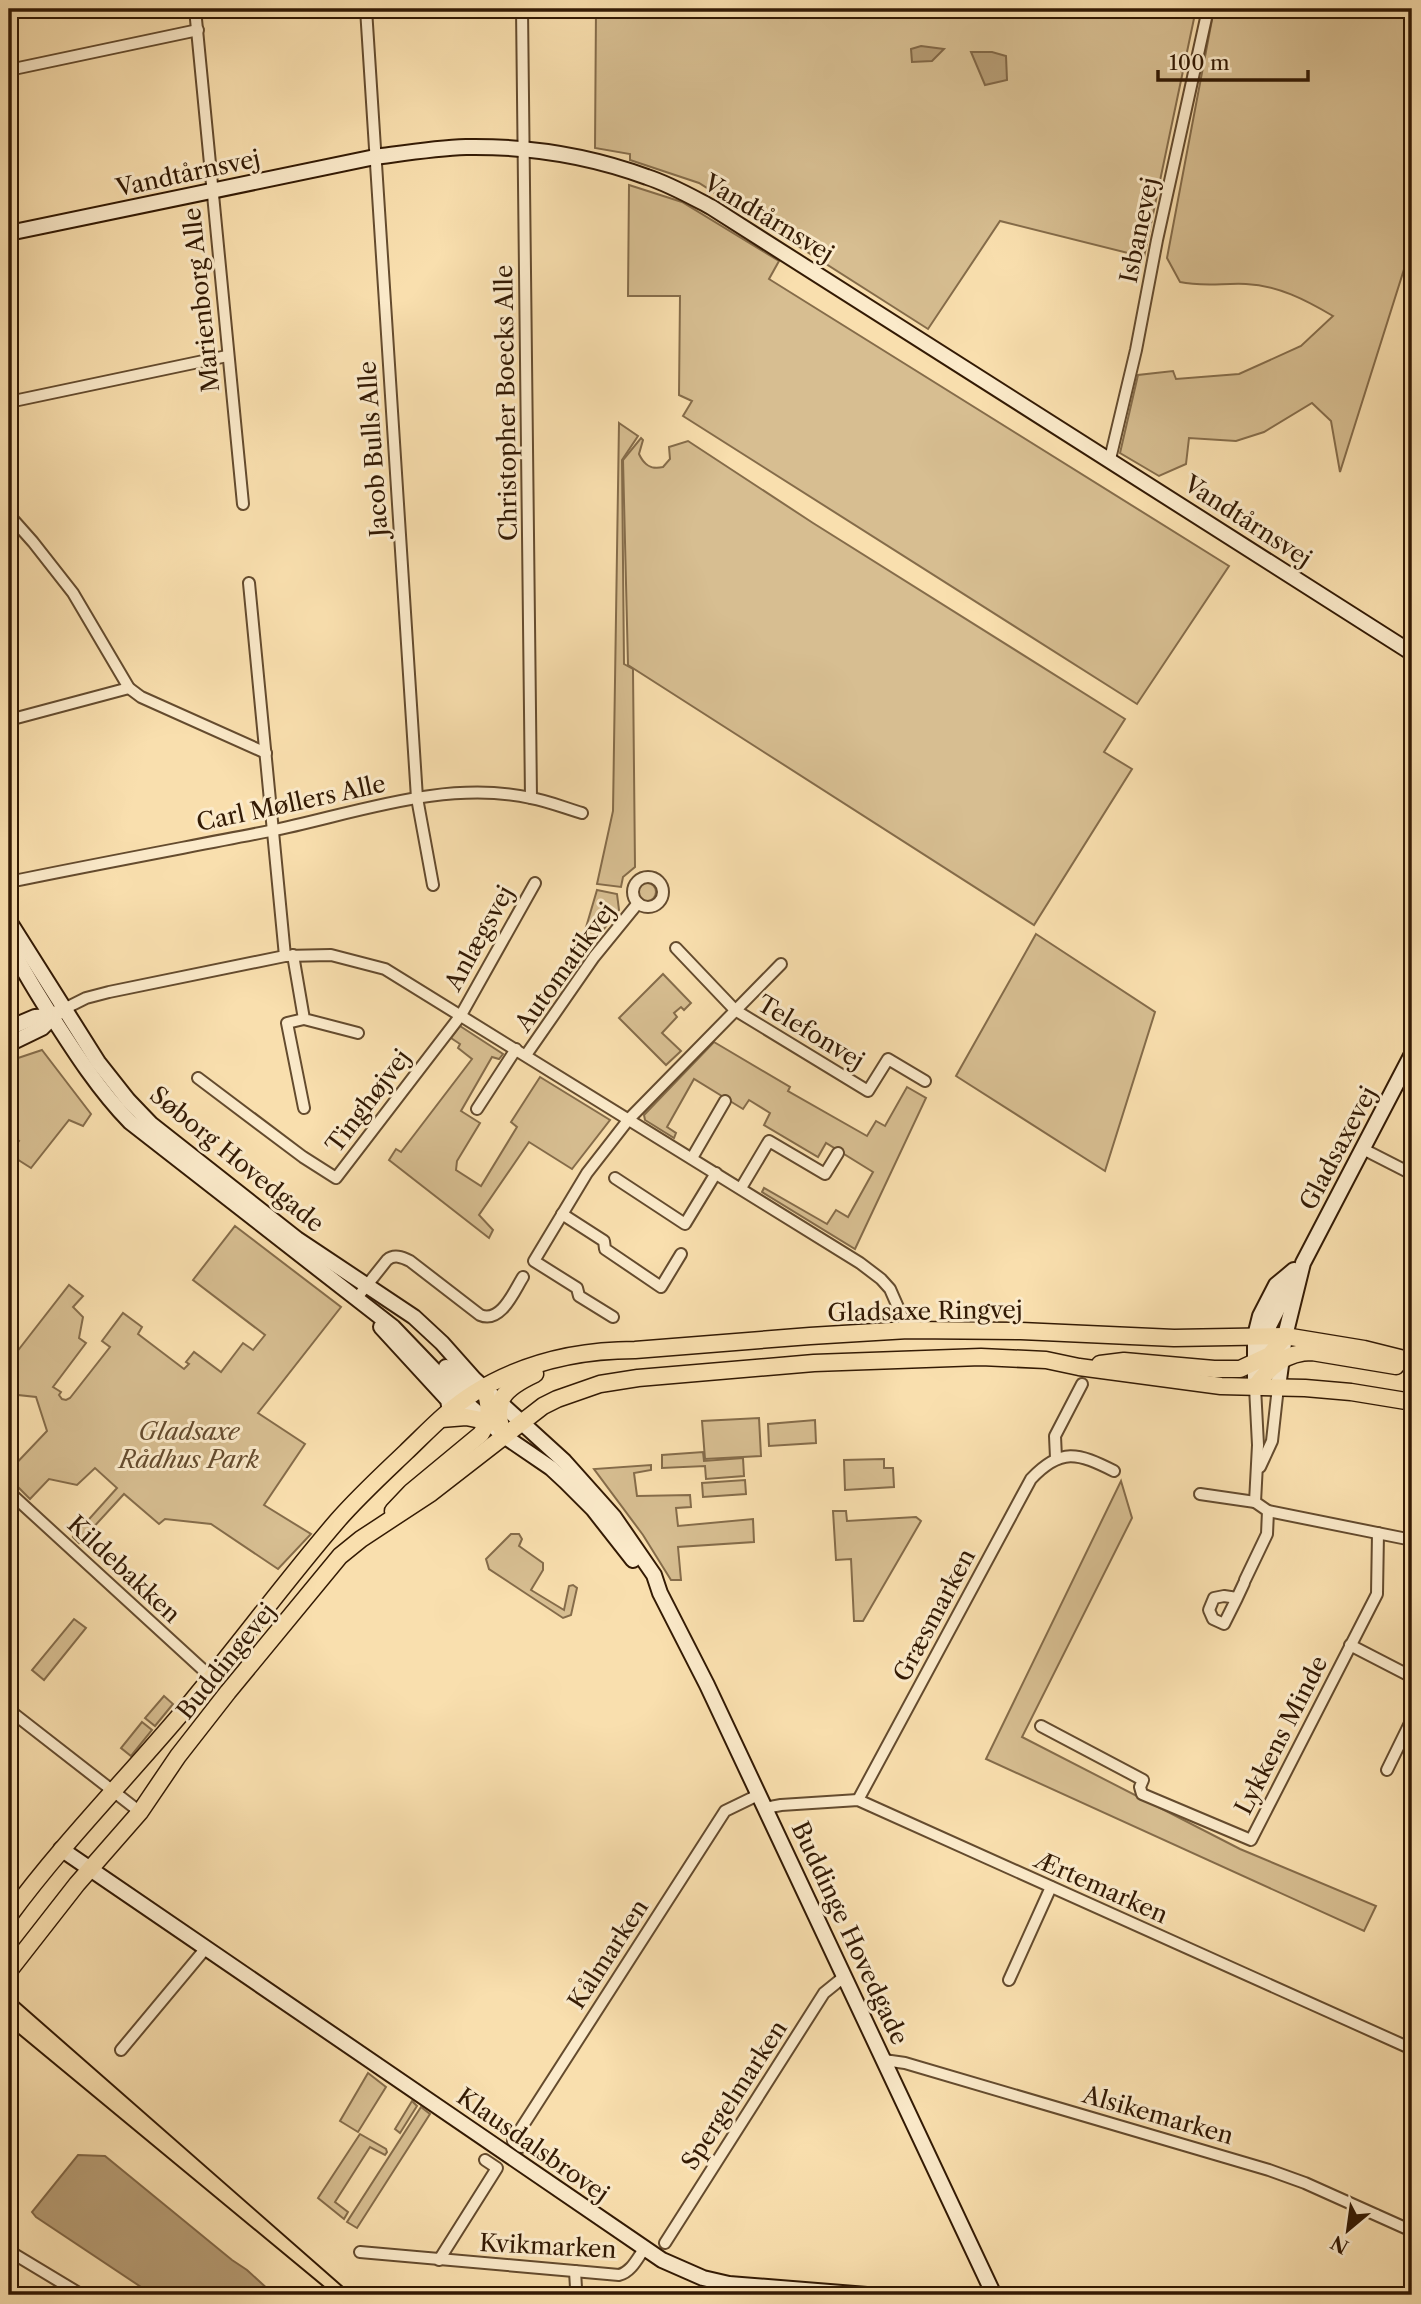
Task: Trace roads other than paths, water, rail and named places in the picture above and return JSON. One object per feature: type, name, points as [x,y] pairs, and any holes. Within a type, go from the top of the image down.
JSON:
[{"type":"main road","name":"Gladsaxe Ringvej","points":[[462,1403],[516,1370],[554,1358],[607,1350],[908,1330],[1021,1331],[1174,1338],[1269,1336],[1364,1349],[1412,1361]]},
{"type":"main road","points":[[1269,1336],[1273,1367]]},
{"type":"main road","points":[[505,1418],[517,1382],[566,1362],[607,1350]]},
{"type":"main road","points":[[1079,1367],[1124,1361],[1232,1370],[1273,1367],[1298,1353],[1312,1352],[1391,1366],[1412,1366]]},
{"type":"main road","name":"Gladsaxe Ringvej","points":[[505,1418],[600,1384],[657,1375],[909,1358],[1046,1360],[1221,1386],[1255,1387],[1273,1367],[1305,1388],[1412,1402]]},
{"type":"main road","points":[[462,1403],[505,1418],[458,1417],[462,1403]]},
{"type":"main road","name":"Buddingevej","points":[[9,1916],[65,1852],[96,1808],[113,1792],[211,1677],[339,1518],[380,1476],[462,1403]]},
{"type":"main road","name":"Buddingevej","points":[[9,1971],[44,1923],[140,1812],[178,1756],[340,1556],[380,1526],[432,1493],[505,1418]]},
{"type":"street","name":"Marienborg Alle","points":[[195,9],[243,504]]},
{"type":"street","name":"Jacob Bulls Alle","points":[[366,9],[417,798],[433,885]]},
{"type":"street","name":"Christopher Boecks Alle","points":[[522,9],[531,797]]},
{"type":"street","name":"Isbanevej","points":[[1110,459],[1136,350],[1157,240],[1208,9]]},
{"type":"street","points":[[9,71],[198,30]]},
{"type":"street","name":"Vandtårnsvej","points":[[9,233],[375,157],[467,147],[525,150],[620,167],[671,186],[710,207],[1412,653]]},
{"type":"street","points":[[9,402],[227,355]]},
{"type":"street","points":[[9,515],[72,593],[129,688],[141,697],[266,753]]},
{"type":"street","points":[[249,583],[289,956],[304,1019]]},
{"type":"street","points":[[9,720],[129,688]]},
{"type":"street","name":"Carl Møllers Alle","points":[[9,882],[274,830],[417,798],[492,793],[531,797],[582,813]]},
{"type":"street","name":"Anlægsvej","points":[[461,1015],[535,883]]},
{"type":"street","name":"Automatikvej","points":[[521,1052],[638,903]]},
{"type":"street","name":"Søborg Hovedgade","points":[[9,921],[98,1086],[130,1122],[379,1315],[411,1343],[462,1403]]},
{"type":"street","points":[[9,941],[58,1012]]},
{"type":"street","name":"Telefonvej","points":[[676,948],[735,1010],[868,1091],[888,1059],[925,1081]]},
{"type":"street","points":[[9,1028],[35,1017],[58,1012],[86,998],[289,956],[331,955],[385,969],[860,1263],[890,1289],[908,1330]]},
{"type":"street","name":"Telefonvej","points":[[613,1317],[579,1296],[577,1288],[534,1261],[587,1173],[629,1119],[781,964]]},
{"type":"street","points":[[9,1044],[42,1028],[58,1012]]},
{"type":"street","name":"Søborg Hovedgade","points":[[58,1012],[128,1100],[169,1140],[297,1239],[368,1284],[421,1323],[462,1403]]},
{"type":"street","name":"Tinghøjvej","points":[[198,1078],[303,1157],[336,1178],[461,1015]]},
{"type":"street","name":"Tinghøjvej","points":[[304,1108],[287,1023],[304,1019],[358,1033]]},
{"type":"street","points":[[477,1109],[521,1052]]},
{"type":"street","name":"Gladsaxevej","points":[[1269,1336],[1303,1263],[1412,1054]]},
{"type":"street","points":[[692,1158],[725,1101]]},
{"type":"street","points":[[741,1188],[769,1141],[825,1174],[838,1153]]},
{"type":"street","points":[[1363,1150],[1412,1174]]},
{"type":"street","points":[[615,1178],[685,1223],[716,1173]]},
{"type":"street","points":[[562,1214],[604,1241],[605,1249],[661,1287],[681,1254]]},
{"type":"street","points":[[462,1403],[448,1400],[356,1298],[389,1258],[403,1258],[480,1315],[488,1318],[498,1314],[523,1277]]},
{"type":"street","name":"Gladsaxevej","points":[[1255,1387],[1273,1367],[1269,1336],[1259,1316],[1276,1285],[1303,1263]]},
{"type":"street","points":[[1258,1473],[1272,1441],[1273,1367]]},
{"type":"street","points":[[1082,1384],[1055,1436],[1056,1458],[1073,1456],[1094,1461],[1114,1471]]},
{"type":"street","points":[[1255,1387],[1258,1445],[1255,1502]]},
{"type":"street","name":"Buddinge Hovedgade","points":[[462,1403],[505,1418],[564,1461],[614,1517],[654,1575],[660,1593],[707,1685],[994,2295]]},
{"type":"street","name":"Buddinge Hovedgade","points":[[505,1418],[593,1510],[646,1580],[660,1593]]},
{"type":"street","name":"Græsmarken","points":[[858,1800],[1031,1479],[1056,1458]]},
{"type":"street","name":"Kildebakken","points":[[9,1492],[211,1677]]},
{"type":"street","points":[[1200,1494],[1255,1502],[1268,1511],[1412,1540]]},
{"type":"street","points":[[1237,1598],[1267,1534],[1268,1511]]},
{"type":"street","name":"Lykkens Minde","points":[[1041,1726],[1143,1780],[1140,1787],[1142,1794],[1251,1840],[1377,1594],[1378,1533]]},
{"type":"street","points":[[1350,1645],[1412,1677]]},
{"type":"street","points":[[11,1717],[140,1812]]},
{"type":"street","points":[[1387,1770],[1412,1719]]},
{"type":"street","name":"Kålmarken","points":[[521,2147],[513,2141],[725,1811],[758,1795]]},
{"type":"street","name":"Ærtemarken","points":[[765,1808],[858,1800],[1412,2049]]},
{"type":"street","name":"Klausdalsbrovej","points":[[65,1852],[644,2249],[681,2269],[729,2284],[788,2292],[867,2295]]},
{"type":"street","points":[[1009,1980],[1051,1887]]},
{"type":"street","points":[[121,2050],[206,1948]]},
{"type":"street","name":"Spergelmarken","points":[[664,2243],[824,1993],[845,1976]]},
{"type":"street","name":"Alsikemarken","points":[[884,2060],[915,2066],[1269,2170],[1305,2183],[1412,2231]]},
{"type":"street","name":"Kvikmarken","points":[[439,2260],[497,2168],[485,2160]]},
{"type":"street","name":"Kvikmarken","points":[[360,2252],[619,2275],[625,2273],[644,2249]]},
{"type":"street","points":[[9,2251],[82,2295]]},
{"type":"street","points":[[575,2271],[578,2295]]},
{"type":"tram line","points":[[9,1994],[352,2295]]},
{"type":"tram line","points":[[9,2026],[334,2295]]},
{"type":"park label","name":"Gladsaxe Rådhus Park","points":[[189,1445]]}]
